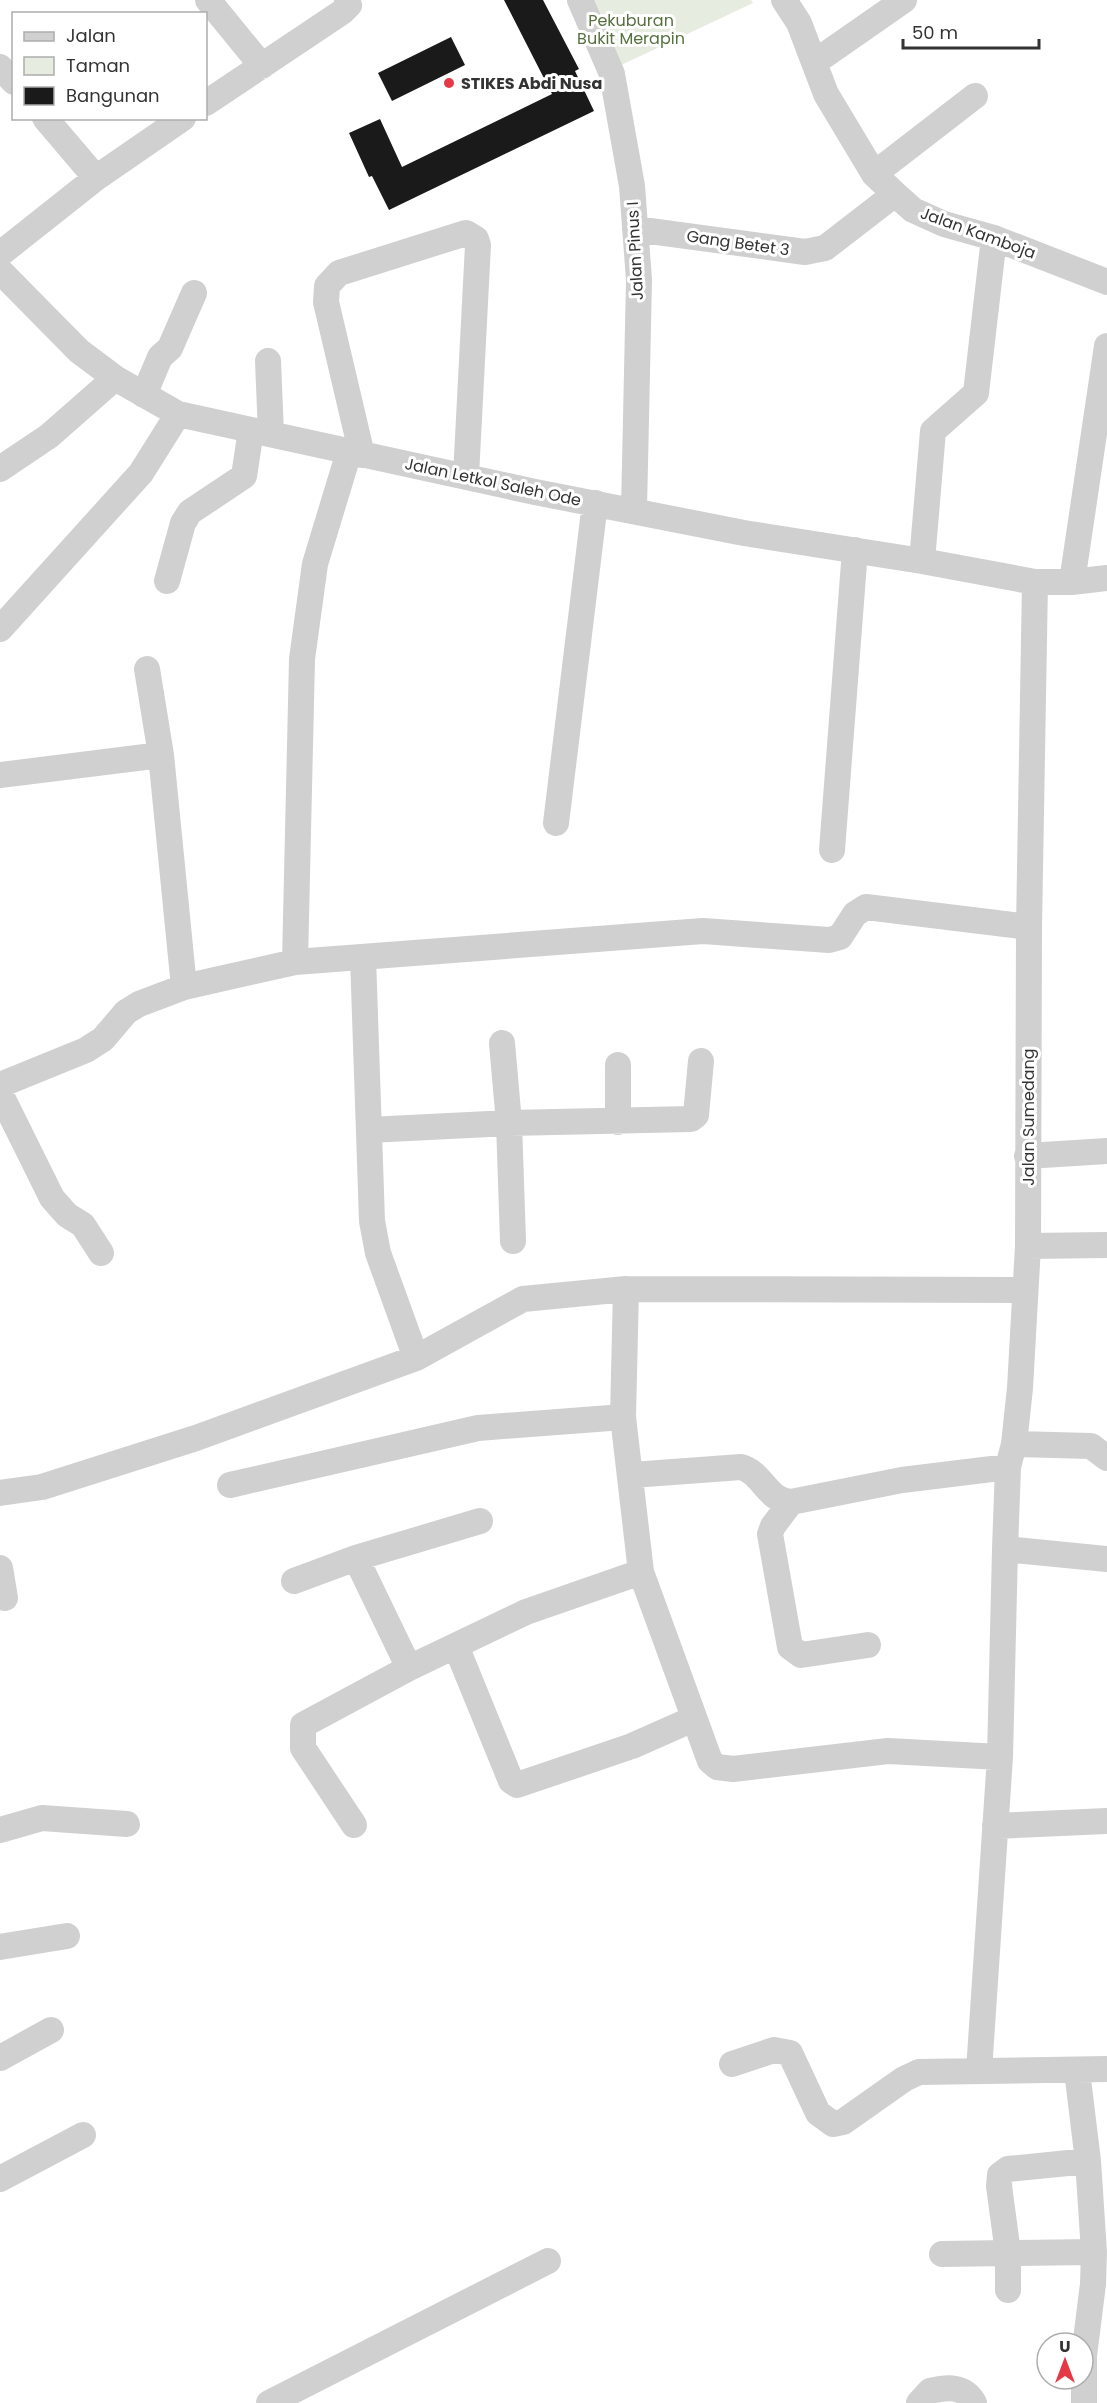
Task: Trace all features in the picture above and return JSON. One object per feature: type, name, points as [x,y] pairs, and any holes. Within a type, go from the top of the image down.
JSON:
[{"type":"street","points":[[208,0],[262,66]]},
{"type":"street","points":[[207,103],[342,12],[349,5],[347,0]]},
{"type":"street","name":"Jalan Pinus I","points":[[580,0],[612,74],[632,186],[639,280],[634,510]]},
{"type":"street","name":"Jalan Kamboja","points":[[784,0],[799,23],[826,94],[874,174],[913,210],[1106,274]]},
{"type":"street","points":[[815,62],[904,0]]},
{"type":"street","points":[[0,67],[12,80]]},
{"type":"street","points":[[874,174],[975,96]]},
{"type":"street","points":[[47,120],[96,178]]},
{"type":"street","points":[[0,254],[96,178],[152,127],[176,120]]},
{"type":"street","name":"Gang Betet 3","points":[[635,229],[805,252],[825,248],[895,194]]},
{"type":"street","points":[[295,962],[302,659],[315,564],[356,453],[326,302],[327,286],[339,273],[466,233],[476,239],[478,245],[466,476]]},
{"type":"street","points":[[922,561],[933,431],[976,393],[994,238]]},
{"type":"street","name":"Jalan Letkol Saleh Ode","points":[[0,271],[79,351],[115,378],[178,414],[744,533],[922,561],[1035,582],[1072,582],[1107,578]]},
{"type":"street","points":[[144,395],[160,357],[170,348],[194,293]]},
{"type":"street","points":[[1072,582],[1107,346]]},
{"type":"street","points":[[166,581],[183,523],[190,512],[244,476],[261,432],[268,362]]},
{"type":"street","points":[[0,469],[49,436],[115,378]]},
{"type":"street","points":[[0,629],[141,473],[178,414]]},
{"type":"street","points":[[556,823],[595,503]]},
{"type":"street","points":[[831,850],[855,550]]},
{"type":"street","name":"Jalan Sumedang","points":[[978,2071],[1000,1757],[1005,1549],[1028,1246],[1029,927],[1035,582]]},
{"type":"street","points":[[147,669],[161,755],[184,987]]},
{"type":"street","points":[[0,775],[161,755]]},
{"type":"street","points":[[0,1084],[86,1050],[103,1039],[126,1012],[139,1004],[184,987],[295,962],[703,931],[829,940],[840,937],[855,914],[866,907],[1029,927]]},
{"type":"street","points":[[363,957],[372,1221],[376,1242],[416,1358]]},
{"type":"street","points":[[502,1043],[509,1123],[513,1241]]},
{"type":"street","points":[[369,1130],[509,1123],[691,1119],[696,1115],[701,1062]]},
{"type":"street","points":[[618,1065],[618,1122]]},
{"type":"street","points":[[0,1093],[52,1198],[67,1215],[83,1225],[101,1253]]},
{"type":"street","points":[[1027,1156],[1107,1151]]},
{"type":"street","points":[[1028,1246],[1107,1245]]},
{"type":"street","points":[[626,1289],[623,1417],[632,1475],[641,1572],[710,1761],[723,1769],[888,1751],[1000,1757]]},
{"type":"street","points":[[0,1493],[42,1487],[196,1438],[416,1358],[523,1299],[626,1289],[1025,1290]]},
{"type":"street","points":[[230,1485],[478,1428],[623,1417]]},
{"type":"street","points":[[632,1475],[741,1467],[755,1475],[776,1498],[791,1502],[1011,1456],[1091,1446],[1107,1458]]},
{"type":"street","points":[[791,1502],[773,1526],[770,1534],[790,1647],[801,1655],[868,1645]]},
{"type":"street","points":[[294,1581],[356,1558],[480,1521]]},
{"type":"street","points":[[1005,1549],[1107,1559]]},
{"type":"street","points":[[356,1558],[408,1668]]},
{"type":"street","points":[[0,1568],[5,1598]]},
{"type":"street","points":[[354,1825],[303,1748],[303,1725],[408,1668],[526,1612],[641,1572]]},
{"type":"street","points":[[456,1646],[511,1781],[518,1785],[632,1746],[693,1719]]},
{"type":"street","points":[[0,1830],[42,1818],[127,1824]]},
{"type":"street","points":[[995,1826],[1107,1821]]},
{"type":"street","points":[[0,1947],[67,1936]]},
{"type":"street","points":[[0,2058],[51,2030]]},
{"type":"street","points":[[732,2064],[774,2050],[790,2053],[818,2113],[833,2124],[843,2122],[913,2074],[1107,2069]]},
{"type":"street","points":[[1077,2071],[1088,2161],[1094,2252],[1093,2284],[1084,2356],[1084,2403]]},
{"type":"street","points":[[0,2179],[83,2135]]},
{"type":"street","points":[[1008,2290],[1008,2253],[999,2186],[1000,2175],[1008,2169],[1088,2161]]},
{"type":"street","points":[[942,2254],[1094,2252]]},
{"type":"street","points":[[269,2403],[548,2262]]},
{"type":"street","points":[[919,2403],[930,2391],[953,2388],[963,2390],[974,2403]]},
{"type":"green space","name":"Pekuburan Bukit Merapin","points":[[585,0],[751,0],[753,3],[617,67]]},
{"type":"building","points":[[504,0],[543,0],[579,69],[575,71],[594,111],[389,210],[372,176],[369,177],[349,133],[380,119],[402,167],[552,94]]},
{"type":"building","points":[[451,37],[465,65],[392,101],[378,73]]},
{"type":"place","name":"STIKES Abdi Nusa","points":[[449,83]]}]
